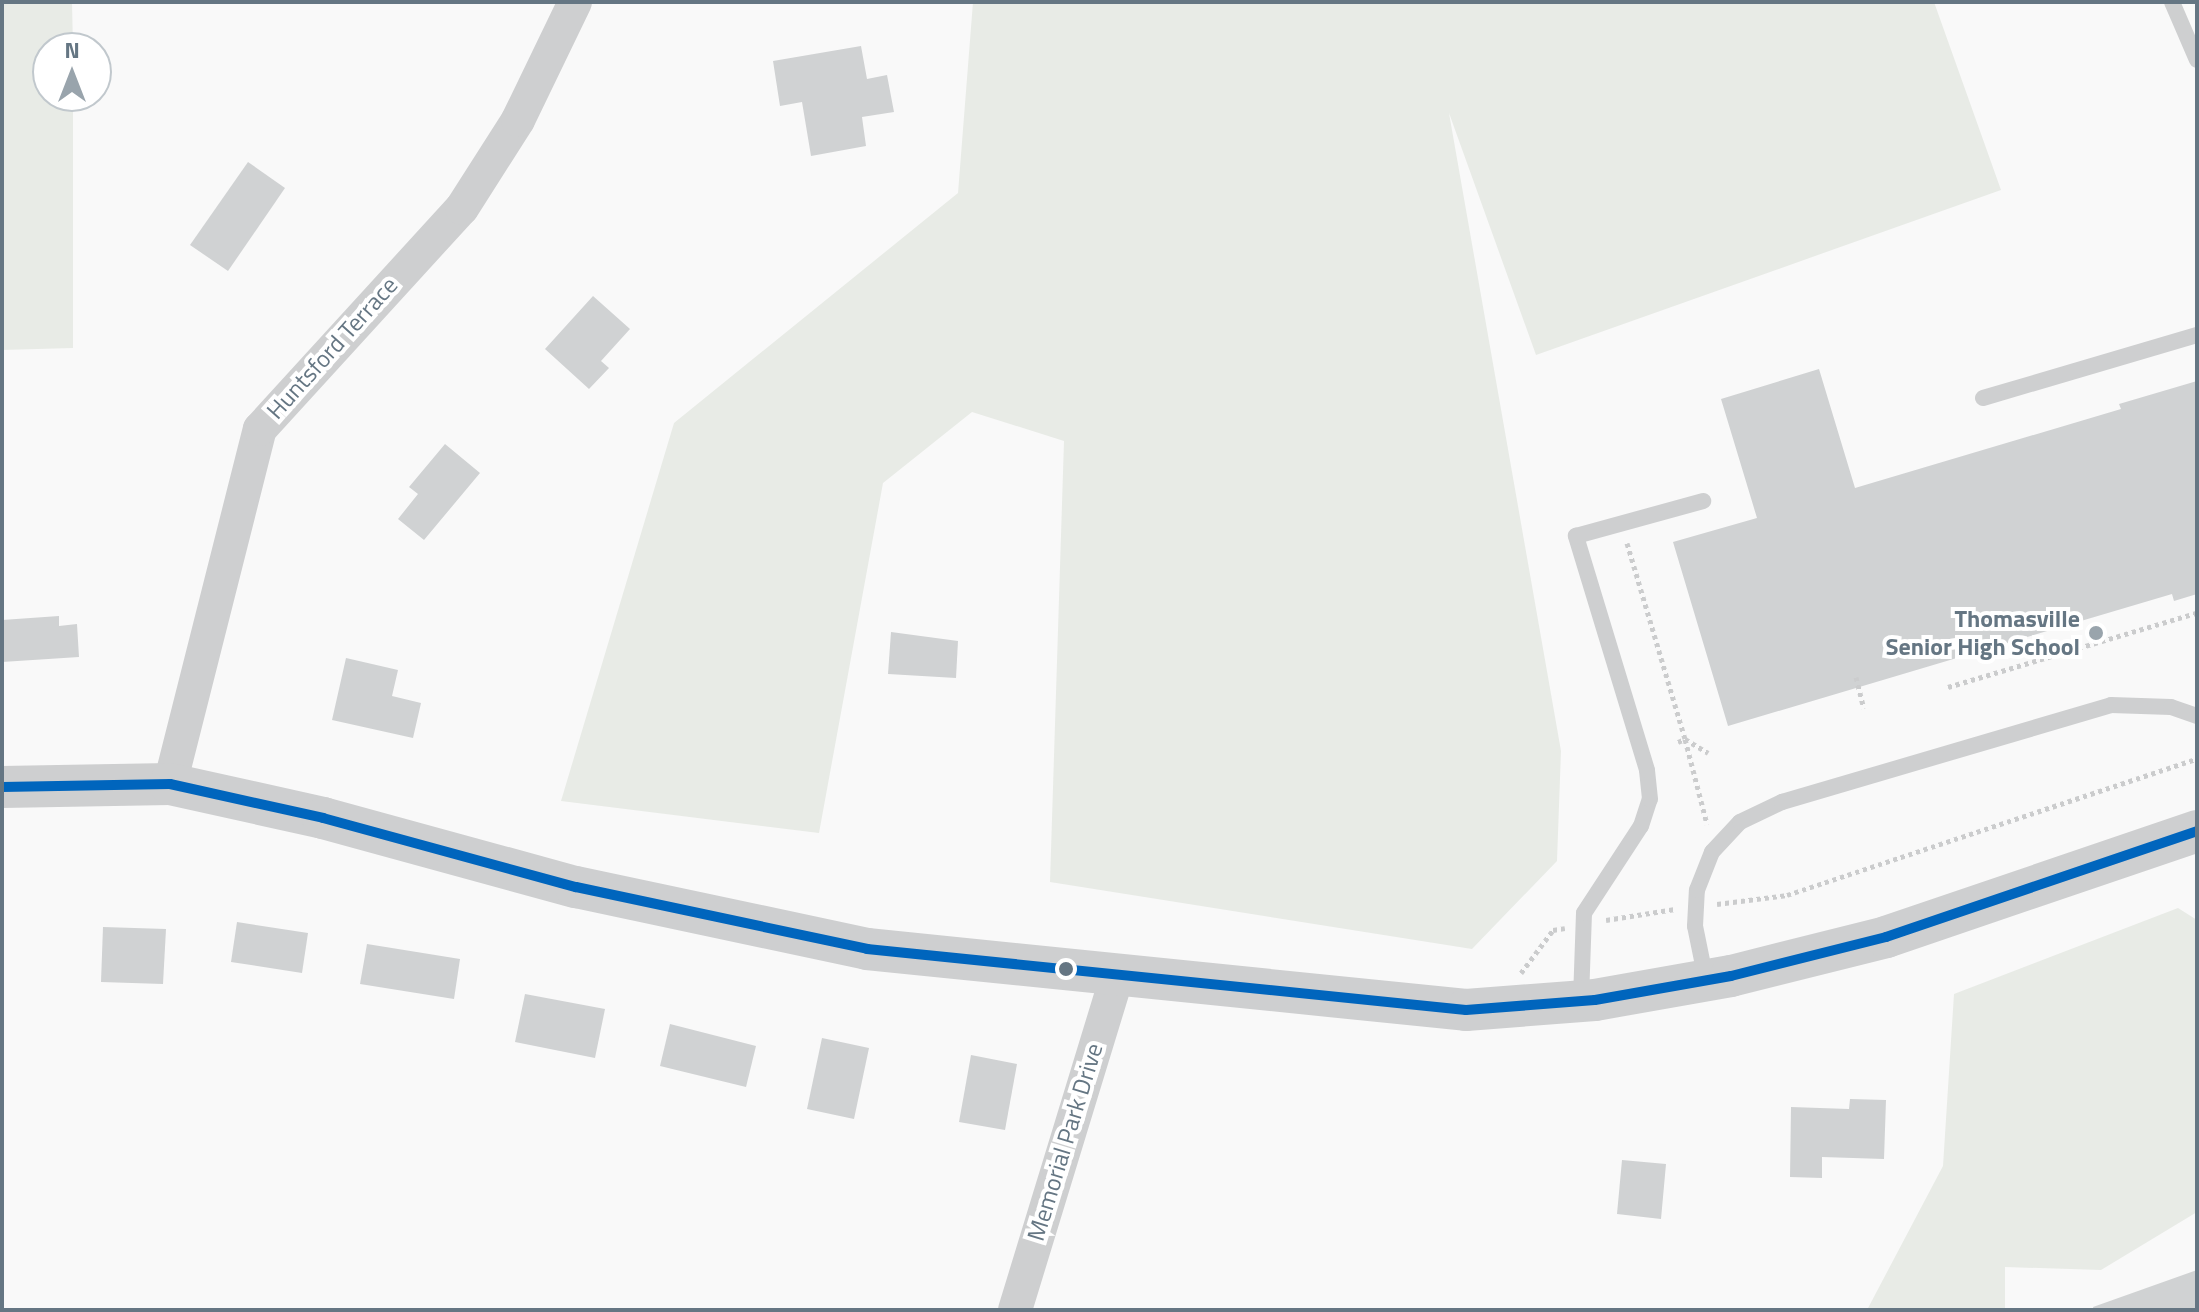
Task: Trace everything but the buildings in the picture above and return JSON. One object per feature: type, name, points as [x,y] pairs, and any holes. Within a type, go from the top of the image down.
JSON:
[{"type":"street","name":"Huntsford Terrace","points":[[170,784],[260,429],[462,208],[518,120],[575,2]]},
{"type":"street","points":[[2,787],[170,784],[323,818],[576,887],[867,949],[1466,1010],[1581,1001],[1706,980],[1886,937],[2197,831]]},
{"type":"street","name":"Memorial Park Drive","points":[[1015,1310],[1117,976]]},
{"type":"lane","points":[[2172,2],[2197,60]]},
{"type":"lane","points":[[1983,398],[2197,335]]},
{"type":"lane","points":[[1581,1001],[1584,913],[1641,826],[1650,799],[1647,770],[1576,536],[1703,501]]},
{"type":"lane","points":[[1706,980],[1696,906],[1712,852],[1740,822],[1782,802],[2111,705],[2171,707],[2197,716]]},
{"type":"path","points":[[1626,543],[1685,739],[1712,852]]},
{"type":"path","points":[[1948,687],[2197,613]]},
{"type":"path","points":[[1856,677],[1864,708]]},
{"type":"path","points":[[1678,742],[1685,739]]},
{"type":"path","points":[[1685,739],[1708,753]]},
{"type":"path","points":[[1696,906],[1787,895],[2197,759]]},
{"type":"shaded area","points":[[2,2],[72,2],[73,32],[32,32],[32,112],[73,112],[73,348],[2,350]]},
{"type":"shaded area","points":[[973,2],[1934,2],[2001,190],[1536,355],[1449,113],[1561,751],[1557,861],[1472,949],[1050,882],[1064,441],[972,412],[883,483],[819,833],[561,801],[674,423],[958,193]]},
{"type":"shaded area","points":[[2178,908],[2197,920],[2197,1212],[2101,1270],[2005,1267],[2005,1310],[1867,1310],[1943,1166],[1954,994]]},
{"type":"transit line","points":[[2,787],[170,784],[323,818],[576,887],[867,949],[1466,1010],[1595,1000],[1731,976],[1886,937],[2197,831]]},
{"type":"place","name":"Thomasville Senior High School","points":[[2096,633]]}]
